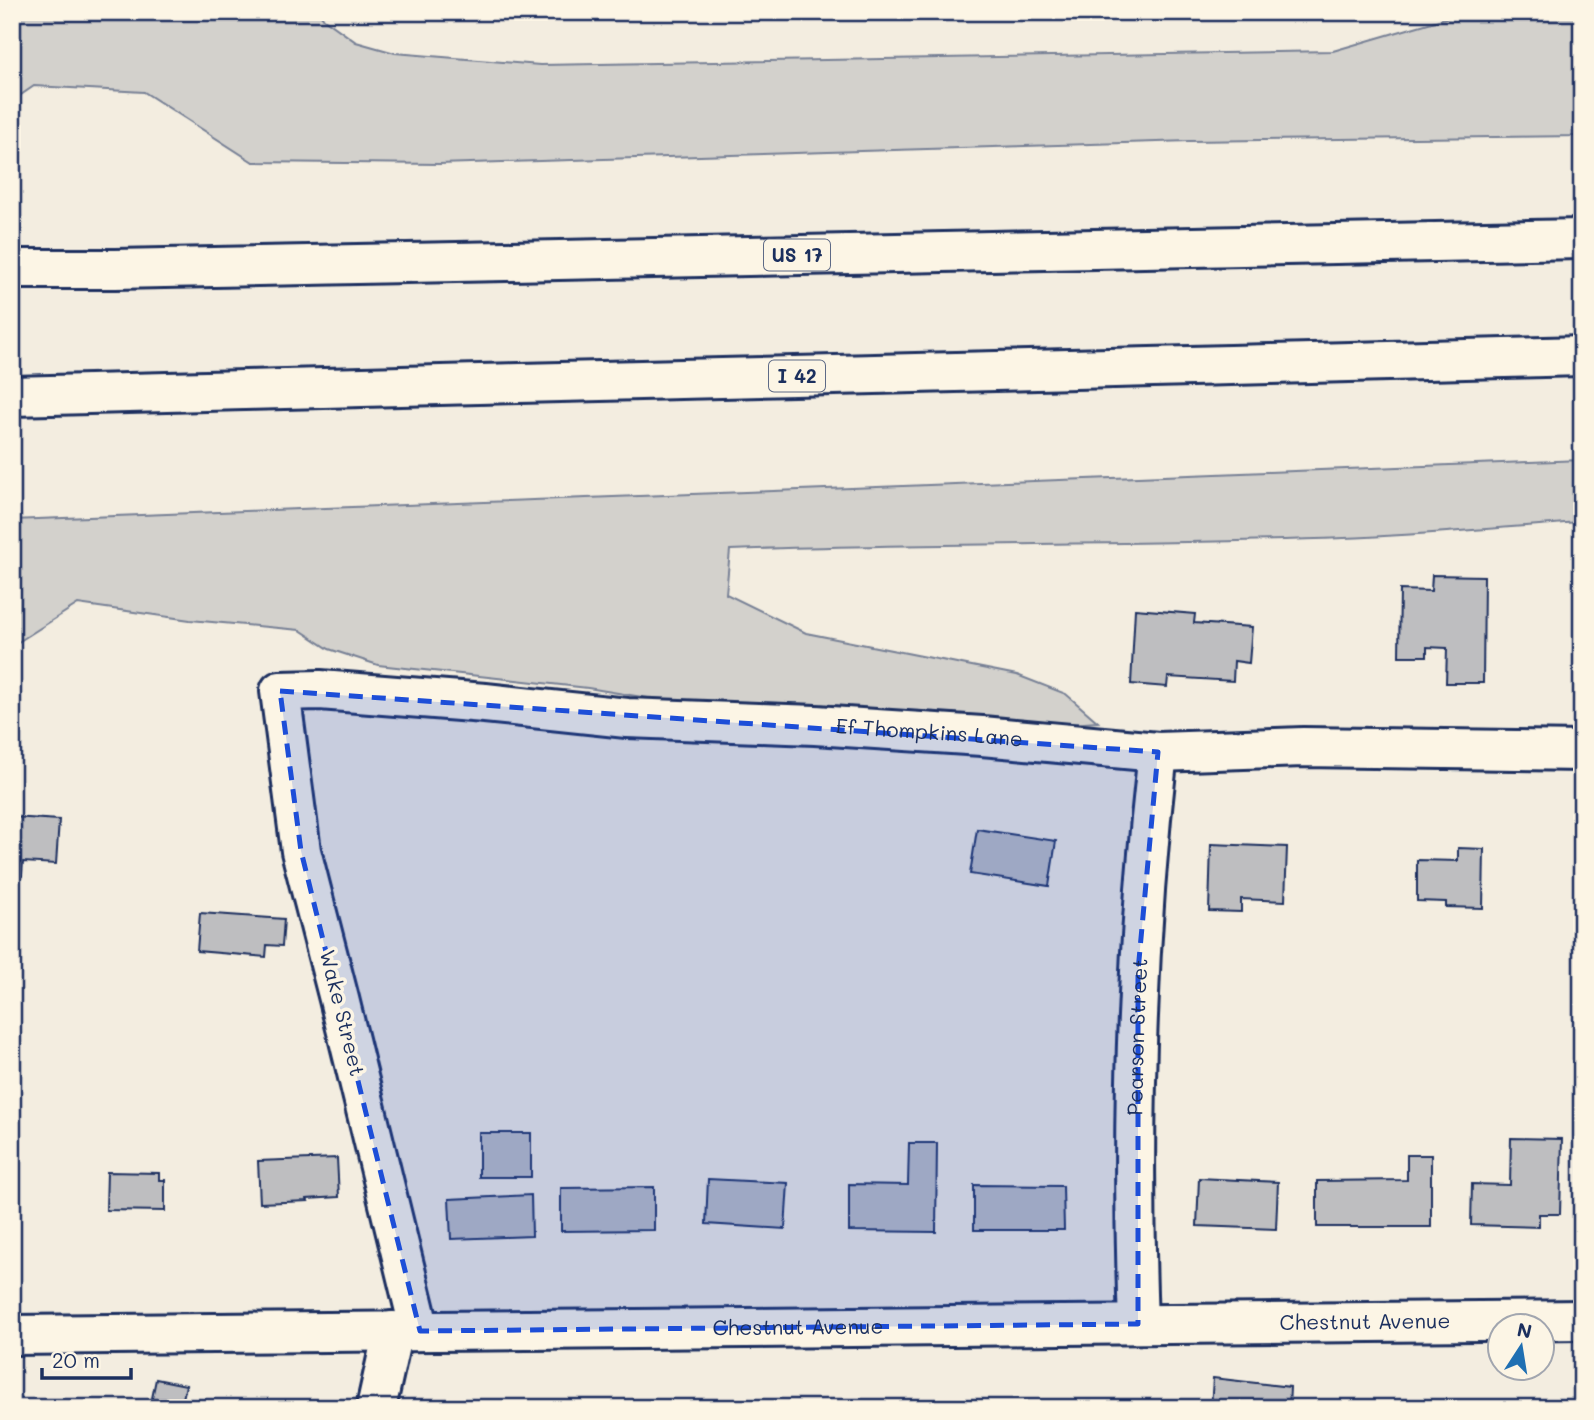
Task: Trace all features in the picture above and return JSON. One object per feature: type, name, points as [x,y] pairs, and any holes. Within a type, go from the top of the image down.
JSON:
[{"type":"main road","name":"US 17","points":[[12,269],[143,269],[1582,239]]},
{"type":"main road","name":"I 42","points":[[12,396],[1582,356]]},
{"type":"main road","name":"Ef Thompkins Lane","points":[[280,691],[320,690],[627,718],[815,725],[968,735],[1158,752],[1303,747],[1582,751]]},
{"type":"main road","name":"Wake Street","points":[[280,691],[301,851],[343,1012],[407,1331],[376,1408]]},
{"type":"main road","name":"Pearson Street","points":[[1138,1324],[1135,1077],[1138,971],[1146,851],[1158,752]]},
{"type":"main road","name":"Chestnut Avenue","points":[[12,1335],[1582,1320]]},
{"type":"highlighted area","points":[[280,691],[1158,752],[1138,971],[1138,1324],[420,1331],[301,851]]},
{"type":"shaded area","points":[[12,12],[319,12],[324,19],[356,42],[395,53],[540,65],[1333,51],[1466,12],[1582,12],[1582,136],[1190,141],[439,164],[253,162],[144,92],[34,86],[12,101]]},
{"type":"shaded area","points":[[1582,460],[1582,522],[1344,538],[730,550],[726,594],[806,633],[1017,675],[1066,694],[1098,722],[1056,725],[818,704],[660,700],[588,688],[378,665],[329,649],[300,630],[190,620],[78,604],[12,646],[12,520]]},
{"type":"building","points":[[1432,575],[1484,576],[1483,683],[1446,683],[1447,648],[1427,647],[1427,656],[1399,656],[1400,590],[1431,591]]},
{"type":"building","points":[[1135,609],[1195,614],[1194,623],[1252,627],[1249,663],[1234,661],[1233,681],[1168,677],[1167,687],[1131,684]]},
{"type":"building","points":[[12,817],[59,820],[56,864],[23,862],[22,876],[12,875]]},
{"type":"building","points":[[977,829],[1056,841],[1049,886],[970,874]]},
{"type":"building","points":[[1211,844],[1287,847],[1285,901],[1241,899],[1241,912],[1209,911]]},
{"type":"building","points":[[1458,848],[1484,849],[1483,908],[1446,907],[1446,902],[1417,901],[1417,860],[1458,861]]},
{"type":"building","points":[[200,913],[284,919],[282,946],[267,945],[266,957],[197,951]]},
{"type":"building","points":[[479,1133],[531,1133],[531,1177],[479,1177]]},
{"type":"building","points":[[1511,1138],[1562,1139],[1560,1214],[1539,1214],[1539,1227],[1471,1225],[1472,1184],[1510,1185]]},
{"type":"building","points":[[909,1143],[937,1143],[936,1232],[849,1231],[849,1184],[908,1185]]},
{"type":"building","points":[[1407,1155],[1431,1155],[1431,1227],[1317,1227],[1317,1181],[1407,1180]]},
{"type":"building","points":[[337,1158],[339,1197],[260,1203],[258,1161]]},
{"type":"building","points":[[107,1172],[159,1173],[159,1180],[165,1180],[165,1211],[106,1210]]},
{"type":"building","points":[[1199,1178],[1278,1182],[1276,1229],[1197,1226]]},
{"type":"building","points":[[708,1179],[788,1183],[785,1229],[706,1224]]},
{"type":"building","points":[[974,1185],[1063,1186],[1064,1230],[974,1230]]},
{"type":"building","points":[[654,1187],[654,1230],[561,1231],[561,1188]]},
{"type":"building","points":[[531,1195],[532,1236],[451,1239],[449,1199]]},
{"type":"building","points":[[1213,1378],[1290,1387],[1289,1408],[1211,1408]]},
{"type":"building","points":[[156,1379],[186,1385],[181,1408],[150,1408]]}]
